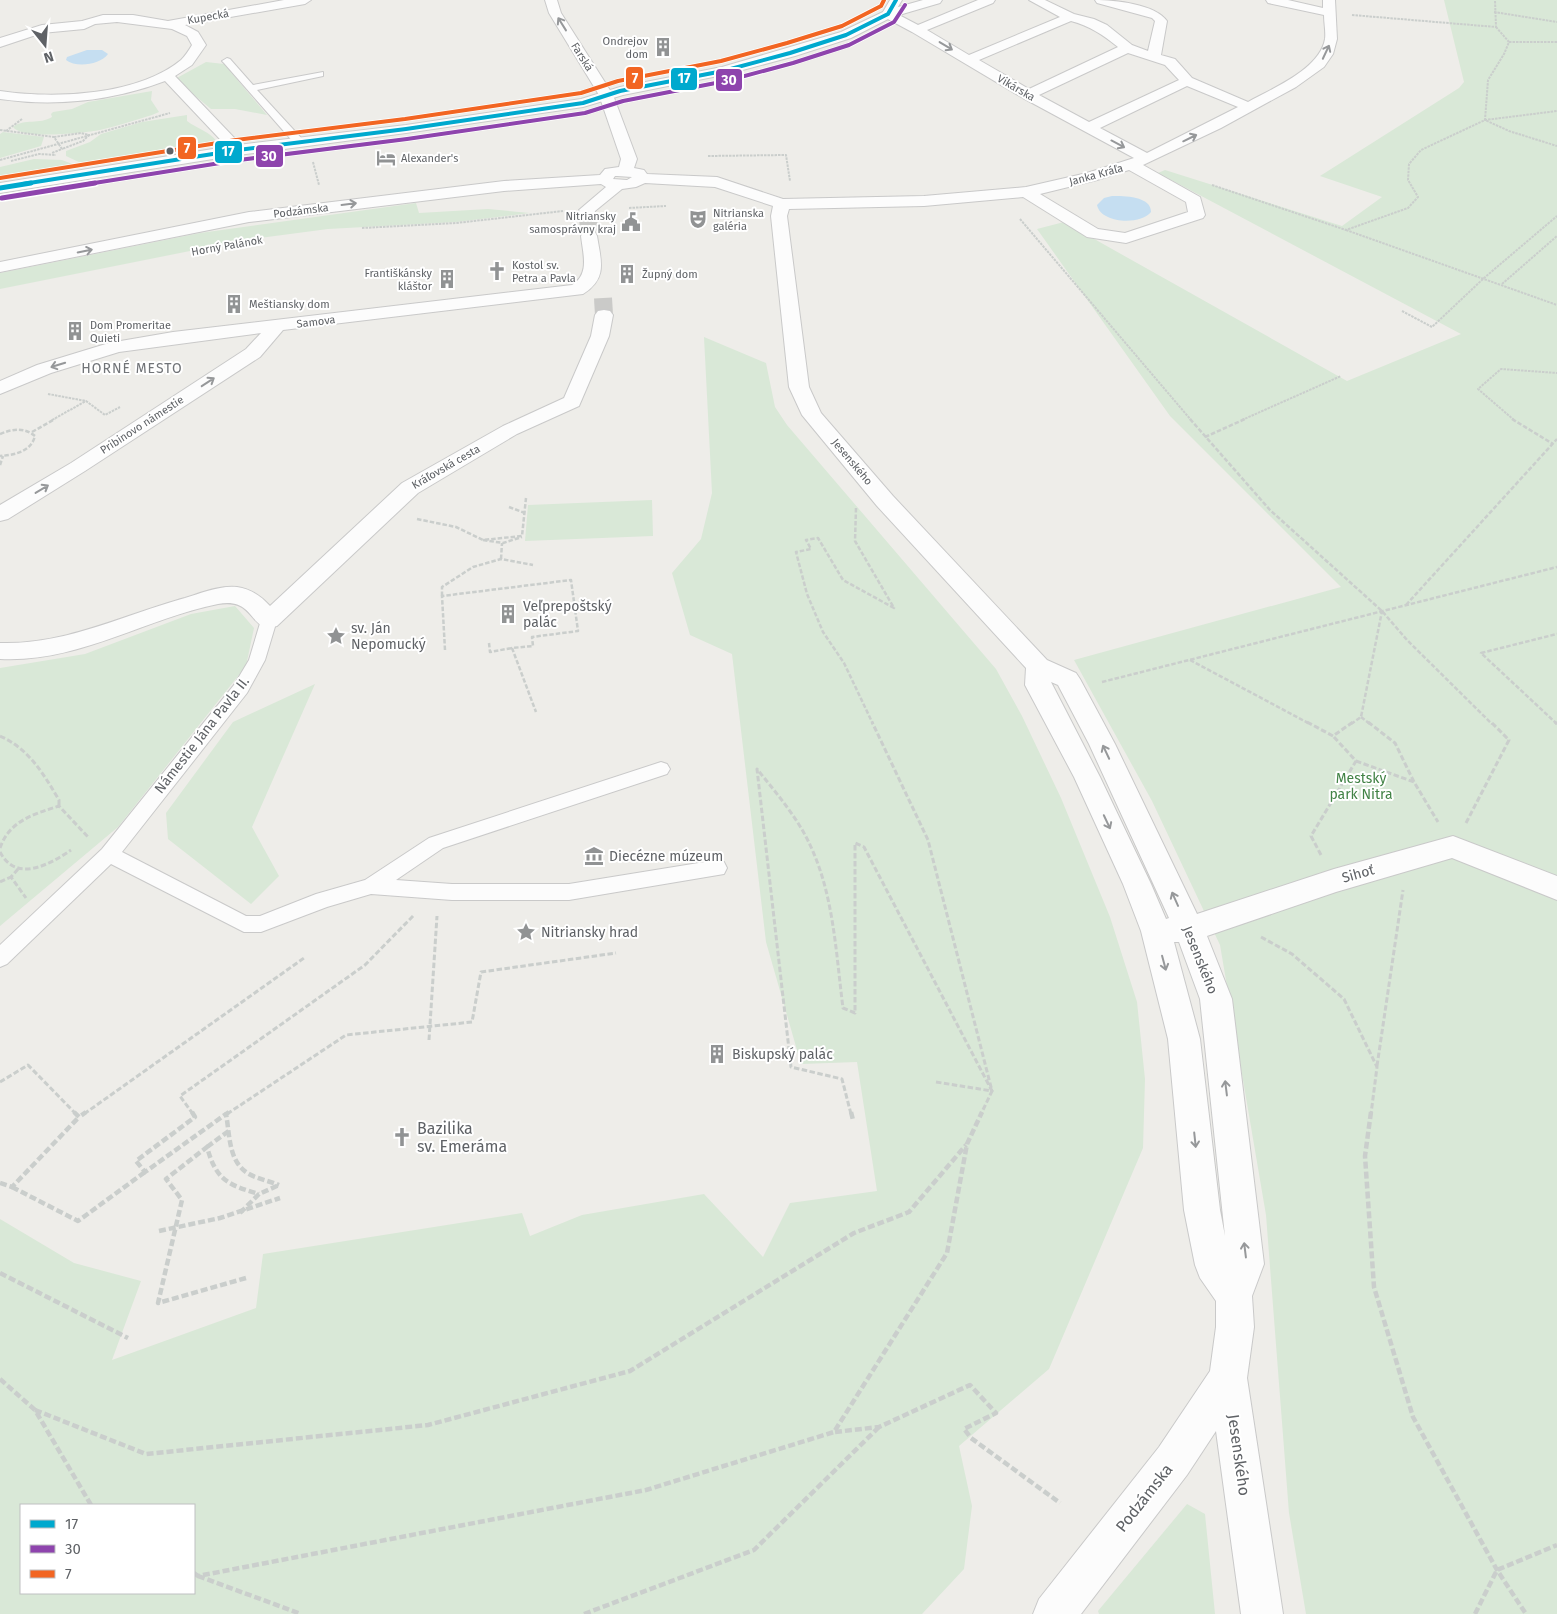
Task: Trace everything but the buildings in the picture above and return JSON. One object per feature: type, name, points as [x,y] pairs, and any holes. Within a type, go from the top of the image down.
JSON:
[{"type":"street","name":"Kupecká","points":[[170,24],[305,0]]},
{"type":"street","name":"Farská","points":[[551,0],[555,13],[606,95],[629,159],[625,171]]},
{"type":"street","points":[[888,14],[896,0]]},
{"type":"street","points":[[909,0],[931,2]]},
{"type":"street","points":[[923,27],[989,0]]},
{"type":"street","points":[[1101,0],[1156,15],[1161,21],[1154,56]]},
{"type":"street","points":[[1272,0],[1329,6]]},
{"type":"street","points":[[1042,1],[1070,17],[1090,22],[1102,28],[1127,48],[1170,62],[1187,80],[1249,107]]},
{"type":"street","points":[[0,188],[238,150],[492,117],[583,103],[606,95],[723,71],[790,53],[846,35],[888,14],[931,2]]},
{"type":"street","points":[[118,19],[130,6]]},
{"type":"street","name":"Janka Kráľa","points":[[642,178],[717,182],[786,196],[924,201],[1026,192],[1091,177],[1147,159],[1291,84],[1319,64],[1326,54],[1331,39],[1329,6]]},
{"type":"street","name":"Vikárska","points":[[888,14],[1028,95],[1147,159]]},
{"type":"street","points":[[968,60],[1070,17]]},
{"type":"street","points":[[1,42],[61,25],[84,25],[89,21],[118,19],[146,20],[170,24],[196,36],[199,45],[196,55],[185,65],[145,84],[89,96],[59,99],[2,98]]},
{"type":"street","points":[[1028,95],[1127,48]]},
{"type":"street","points":[[167,75],[238,150]]},
{"type":"street","points":[[1088,128],[1187,80]]},
{"type":"street","points":[[1026,192],[1093,233],[1126,238],[1197,215],[1194,200],[1131,165]]},
{"type":"street","points":[[588,213],[588,210],[611,182],[610,172],[625,171],[639,173],[642,178],[630,184],[611,182]]},
{"type":"street","name":"Podzámska","points":[[0,267],[249,217],[504,186],[611,182]]},
{"type":"street","name":"Jesenského","points":[[786,196],[779,216],[799,388],[812,415],[885,501],[1038,666],[1067,680],[1102,744],[1188,929],[1216,999],[1246,1264],[1234,1296],[1235,1327],[1228,1378],[1262,1614]]},
{"type":"street","name":"Samova","points":[[0,388],[44,369],[116,347],[173,338],[592,290],[593,273],[589,236]]},
{"type":"street","name":"Kráľovská cesta","points":[[269,620],[382,512],[410,488],[510,430],[572,402],[600,336],[604,315]]},
{"type":"street","name":"Pribinovo námestie","points":[[0,514],[78,467],[253,353],[277,326]]},
{"type":"street","points":[[0,651],[35,651],[88,639],[196,601],[236,595],[256,603],[269,620]]},
{"type":"street","points":[[1038,666],[1038,685],[1087,777],[1156,931],[1184,1039],[1202,1210],[1213,1266],[1234,1296]]},
{"type":"street","points":[[1453,847],[1557,888]]},
{"type":"street","name":"Sihoť","points":[[1156,931],[1188,929],[1334,881],[1453,847]]},
{"type":"street","name":"Podzámska","points":[[1054,1614],[1173,1461],[1228,1378]]},
{"type":"lane","points":[[226,61],[299,142]]},
{"type":"lane","points":[[251,88],[320,74]]},
{"type":"lane","name":"Námestie Jána Pavla II.","points":[[0,958],[109,854],[241,689],[257,660],[269,620]]},
{"type":"lane","points":[[109,854],[244,924],[262,924],[323,900],[371,886],[436,843],[661,769]]},
{"type":"lane","points":[[371,886],[452,892],[570,892],[717,868]]},
{"type":"path","points":[[1495,0],[1496,27],[1508,42]]},
{"type":"path","points":[[1329,6],[1496,27]]},
{"type":"path","points":[[1494,12],[1557,22]]},
{"type":"path","points":[[1508,42],[1557,42]]},
{"type":"path","points":[[1485,120],[1485,91],[1491,70],[1505,56],[1508,42]]},
{"type":"path","points":[[0,160],[195,106]]},
{"type":"path","points":[[1346,230],[1408,208],[1418,197],[1408,180],[1409,164],[1421,150],[1485,120],[1557,111]]},
{"type":"path","points":[[1485,120],[1509,131],[1557,146]]},
{"type":"path","points":[[0,130],[54,137],[81,133],[89,135]]},
{"type":"path","points":[[51,154],[83,141],[89,135]]},
{"type":"path","points":[[54,137],[62,149]]},
{"type":"path","points":[[707,156],[786,155],[786,196]]},
{"type":"path","points":[[313,161],[319,187]]},
{"type":"path","points":[[1209,184],[1502,284],[1557,305]]},
{"type":"path","points":[[1000,195],[1205,437],[1270,510],[1382,611],[1407,640],[1509,740],[1453,847]]},
{"type":"path","points":[[358,229],[456,223],[546,212]]},
{"type":"path","points":[[1402,311],[1432,326],[1484,278],[1557,216]]},
{"type":"path","points":[[1502,284],[1557,236]]},
{"type":"path","points":[[1552,444],[1507,416],[1478,389],[1501,369],[1557,373]]},
{"type":"path","points":[[1205,437],[1340,376]]},
{"type":"path","points":[[47,394],[86,401],[105,415],[122,406]]},
{"type":"path","points":[[0,434],[20,430],[32,432],[86,401]]},
{"type":"path","points":[[0,465],[2,456],[20,452],[32,444],[35,436],[32,432]]},
{"type":"path","points":[[1406,606],[1557,440]]},
{"type":"path","points":[[382,512],[456,527],[491,544],[514,542],[522,536],[526,498]]},
{"type":"path","points":[[834,1432],[947,1253],[967,1144],[992,1091],[928,840],[844,663],[823,632],[807,594],[796,552],[811,549],[806,540],[818,538],[843,580],[894,608],[855,541],[856,507],[862,503]]},
{"type":"path","points":[[509,507],[525,513]]},
{"type":"path","points":[[483,540],[522,536]]},
{"type":"path","points":[[501,559],[502,543]]},
{"type":"path","points":[[445,650],[442,587],[473,567],[501,559],[533,565]]},
{"type":"path","points":[[1067,680],[1092,684],[1557,567]]},
{"type":"path","points":[[442,596],[571,580],[578,631],[532,637],[533,646],[490,652],[489,644]]},
{"type":"path","points":[[1333,736],[1361,717],[1382,611]]},
{"type":"path","points":[[1557,634],[1482,654],[1557,724]]},
{"type":"path","points":[[512,648],[536,712]]},
{"type":"path","points":[[1190,659],[1333,736],[1356,761],[1414,782]]},
{"type":"path","points":[[1361,717],[1395,743],[1414,782],[1453,847]]},
{"type":"path","points":[[0,736],[12,740],[36,761],[59,800],[59,806],[88,838]]},
{"type":"path","points":[[1334,881],[1311,836],[1356,761]]},
{"type":"path","points":[[853,1120],[842,1079],[791,1066],[757,769],[781,798],[816,857],[827,896],[843,1008],[855,1013],[855,843],[864,847],[992,1091]]},
{"type":"path","points":[[0,848],[8,832],[17,823],[29,816],[59,806]]},
{"type":"path","points":[[0,852],[8,865],[18,868],[42,867],[54,862],[73,849]]},
{"type":"path","points":[[1408,860],[1365,1156],[1374,1287],[1413,1417],[1497,1570],[1526,1614]]},
{"type":"path","points":[[0,882],[11,877],[18,868]]},
{"type":"path","points":[[11,877],[40,919]]},
{"type":"path","points":[[429,1040],[439,890]]},
{"type":"path","points":[[145,1172],[136,1161],[195,1117],[180,1096],[365,965],[439,890]]},
{"type":"path","points":[[1226,918],[1292,954],[1344,999],[1377,1067]]},
{"type":"path","points":[[0,1183],[12,1187],[78,1221],[226,1114],[346,1035],[472,1022],[481,972],[616,953]]},
{"type":"path","points":[[12,1187],[79,1117],[304,958]]},
{"type":"path","points":[[0,1082],[28,1064],[79,1117]]},
{"type":"path","points":[[936,1082],[992,1091]]},
{"type":"path","points":[[226,1114],[230,1130],[232,1154],[242,1168],[255,1177],[279,1185],[259,1194],[240,1214]]},
{"type":"path","points":[[230,1130],[166,1179],[182,1200],[158,1303],[246,1278]]},
{"type":"path","points":[[35,1410],[146,1454],[428,1425],[630,1371],[854,1233],[909,1212],[967,1144]]},
{"type":"path","points":[[207,1147],[211,1164],[219,1176],[232,1187],[259,1194]]},
{"type":"path","points":[[159,1231],[208,1223],[240,1214],[280,1198]]},
{"type":"path","points":[[0,1273],[128,1338]]},
{"type":"path","points":[[0,1379],[35,1410],[90,1504]]},
{"type":"path","points":[[196,1575],[646,1490],[834,1432],[879,1427],[970,1385],[996,1413],[964,1429],[971,1438],[1060,1503]]},
{"type":"path","points":[[584,1614],[754,1550],[879,1427]]},
{"type":"path","points":[[1475,1614],[1497,1570],[1557,1544]]},
{"type":"path","points":[[196,1575],[301,1614]]},
{"type":"green space","name":"Mestský park Nitra","points":[[1444,0],[1557,0],[1557,1614],[1306,1614],[1289,1513],[1266,1215],[1220,945],[1152,801],[1074,660],[1341,587],[1170,416],[1037,229],[1064,222],[1347,381],[1461,334],[1158,173],[1165,170],[1342,226],[1382,197],[1320,176],[1459,88],[1464,82]]},
{"type":"green space","points":[[206,62],[224,64],[267,115],[235,109],[211,109],[175,79]]},
{"type":"green space","points":[[152,91],[151,100],[159,112],[100,130],[81,133],[40,134],[19,131],[13,127],[17,124],[42,121],[52,117],[51,114],[53,112],[72,109],[88,102]]},
{"type":"green space","points":[[187,115],[187,121],[211,135],[217,142],[83,164],[66,156],[66,151],[90,142],[101,134],[142,122]]},
{"type":"green space","points":[[3,132],[44,137],[41,146],[0,158],[0,134]]},
{"type":"green space","points":[[34,159],[62,160],[75,165],[0,176],[0,167]]},
{"type":"green space","points":[[416,203],[419,213],[488,209],[530,213],[456,222],[328,229],[245,240],[0,289],[0,273],[200,233]]},
{"type":"green space","points":[[704,337],[766,363],[775,407],[787,425],[996,669],[1022,716],[1061,798],[1110,917],[1137,1002],[1145,1079],[1143,1148],[1049,1369],[959,1446],[972,1506],[964,1569],[922,1614],[0,1614],[0,1219],[74,1263],[141,1281],[112,1360],[256,1308],[263,1254],[522,1213],[530,1236],[582,1215],[704,1194],[763,1257],[790,1203],[877,1191],[857,1062],[801,1064],[766,942],[732,654],[690,635],[672,573],[701,539],[712,493]]},
{"type":"green space","points":[[652,500],[653,536],[525,541],[528,505]]},
{"type":"green space","points":[[235,606],[254,628],[246,666],[118,827],[0,926],[0,668],[85,654],[191,614]]},
{"type":"green space","points":[[315,684],[252,827],[279,876],[251,904],[168,839],[166,813],[233,722]]},
{"type":"green space","points":[[1187,1504],[1205,1514],[1215,1614],[1099,1614],[1098,1611]]},
{"type":"water","points":[[87,50],[102,50],[108,54],[99,61],[82,65],[66,60],[67,57]]},
{"type":"water","points":[[1112,196],[1142,200],[1150,207],[1151,212],[1146,216],[1131,221],[1113,219],[1100,211],[1097,205],[1104,198]]},
{"type":"tunnel","points":[[588,213],[589,236]]},
{"type":"tunnel","points":[[603,298],[604,315]]},
{"type":"transit line","name":"7","points":[[0,178],[236,140],[405,119],[581,93],[618,81],[721,61],[787,43],[842,26],[881,6],[884,0]]},
{"type":"transit line","name":"17","points":[[0,188],[238,150],[406,129],[583,103],[620,91],[723,71],[790,53],[846,35],[888,14],[896,0]]},
{"type":"transit line","name":"30","points":[[2,198],[239,160],[407,139],[585,113],[623,101],[726,81],[793,63],[849,45],[894,22],[905,5]]},
{"type":"place","name":"Ondrejov dom","points":[[663,47]]},
{"type":"place","name":"Alexander's","points":[[386,158]]},
{"type":"place","name":"Nitrianska galéria","points":[[698,219]]},
{"type":"place","name":"Nitriansky samosprávny kraj","points":[[631,222]]},
{"type":"place","name":"Kostol sv. Petra a Pavla","points":[[497,271]]},
{"type":"place","name":"Župný dom","points":[[627,274]]},
{"type":"place","name":"Františkánsky kláštor","points":[[447,279]]},
{"type":"place","name":"Meštiansky dom","points":[[234,304]]},
{"type":"place","name":"Dom Promeritae Quieti","points":[[75,331]]},
{"type":"place","name":"Veľprepoštský palác","points":[[508,614]]},
{"type":"place","name":"sv. Ján Nepomucký","points":[[336,636]]},
{"type":"place","name":"Diecézne múzeum","points":[[594,856]]},
{"type":"place","name":"Nitriansky hrad","points":[[526,932]]},
{"type":"place","name":"Biskupský palác","points":[[717,1054]]},
{"type":"place","name":"Bazilika sv. Emeráma","points":[[402,1137]]},
{"type":"district","name":"HORNÉ MESTO","points":[[132,368]]}]
